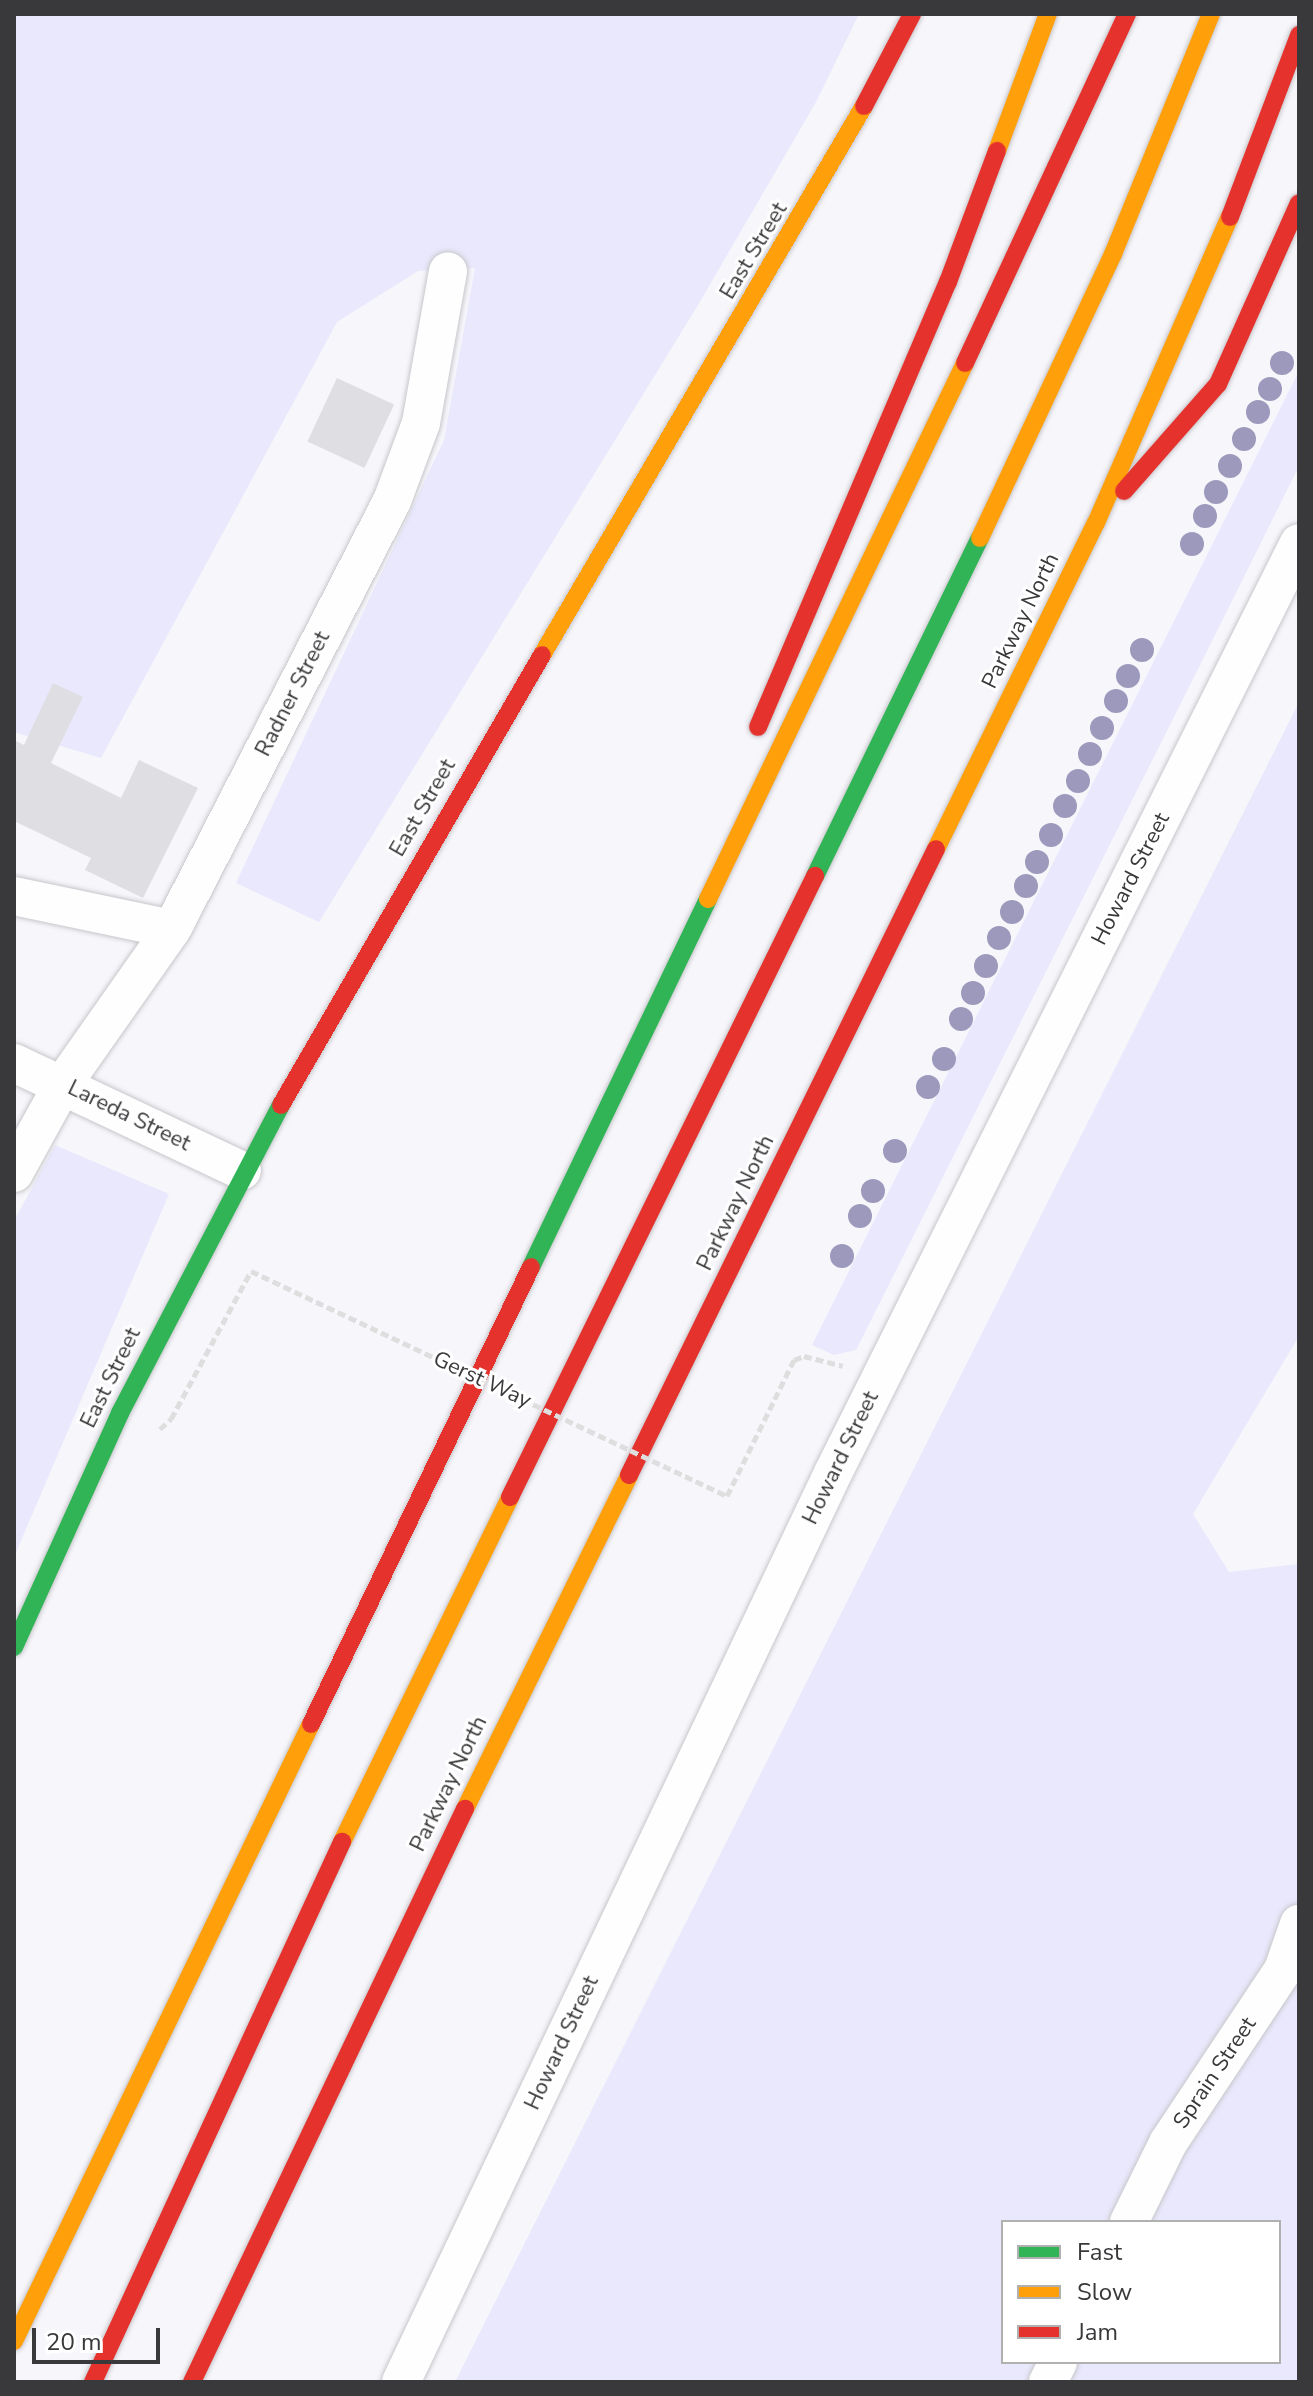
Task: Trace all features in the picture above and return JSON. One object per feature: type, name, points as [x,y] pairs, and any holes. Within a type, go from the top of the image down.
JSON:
[{"type":"main road","name":"East Street","points":[[14,1647],[120,1413],[242,1171],[635,494],[821,188],[912,14]]},
{"type":"main road","points":[[748,748],[948,282],[1048,14]]},
{"type":"main road","points":[[14,2341],[1039,210],[1127,14]]},
{"type":"main road","points":[[93,2382],[363,1797],[983,532],[1113,254],[1211,14]]},
{"type":"main road","name":"Parkway North","points":[[192,2382],[342,2059],[1096,523],[1239,197],[1299,35]]},
{"type":"main road","points":[[1096,523],[1218,384],[1299,203]]},
{"type":"main road","points":[[505,1317],[680,908]]},
{"type":"street","name":"Radner Street","points":[[14,1173],[63,1084],[172,929],[392,501],[421,423],[448,271]]},
{"type":"street","name":"Howard Street","points":[[401,2382],[833,1473],[1299,543]]},
{"type":"street","points":[[14,896],[172,929]]},
{"type":"street","name":"Lareda Street","points":[[14,1063],[242,1171]]},
{"type":"street","name":"Sprain Street","points":[[1130,2220],[1168,2143],[1283,1970],[1299,1924]]},
{"type":"street","points":[[1048,2382],[1057,2364]]},
{"type":"path","name":"Gerst Way","points":[[171,1419],[251,1271],[727,1496],[794,1360]]},
{"type":"shaded area","points":[[14,14],[859,14],[816,102],[698,305],[319,922],[236,883],[444,440],[475,268],[418,271],[337,322],[101,758],[14,732]]},
{"type":"shaded area","points":[[1299,371],[1299,466],[1206,653],[856,1350],[834,1355],[812,1345]]},
{"type":"shaded area","points":[[1299,702],[1299,1336],[1193,1514],[1229,1572],[1299,1564],[1299,2382],[455,2382]]},
{"type":"shaded area","points":[[55,1145],[169,1194],[14,1557],[14,1221]]},
{"type":"building","points":[[337,378],[394,405],[365,468],[307,441]]},
{"type":"building","points":[[53,683],[83,697],[51,763],[121,798],[139,760],[198,788],[143,898],[85,870],[91,858],[14,821],[14,740],[24,745]]},
{"type":"traffic: fast","points":[[815,876],[980,538]]},
{"type":"traffic: fast","points":[[531,1267],[708,899]]},
{"type":"traffic: fast","points":[[14,1647],[120,1413],[281,1105]]},
{"type":"traffic: slow","points":[[997,151],[1048,14]]},
{"type":"traffic: slow","points":[[980,538],[1113,254],[1211,14]]},
{"type":"traffic: slow","points":[[542,655],[864,106]]},
{"type":"traffic: slow","points":[[936,849],[1096,523],[1230,217]]},
{"type":"traffic: slow","points":[[708,899],[965,363]]},
{"type":"traffic: slow","points":[[465,1809],[629,1475]]},
{"type":"traffic: slow","points":[[342,1842],[510,1497]]},
{"type":"traffic: slow","points":[[14,2341],[311,1724]]},
{"type":"traffic: jam","points":[[864,106],[912,14]]},
{"type":"traffic: jam","points":[[965,363],[1127,14]]},
{"type":"traffic: jam","points":[[1230,217],[1299,35]]},
{"type":"traffic: jam","points":[[758,727],[948,282],[997,151]]},
{"type":"traffic: jam","points":[[1124,491],[1218,384],[1299,203]]},
{"type":"traffic: jam","points":[[281,1105],[542,655]]},
{"type":"traffic: jam","points":[[629,1475],[936,849]]},
{"type":"traffic: jam","points":[[510,1497],[815,876]]},
{"type":"traffic: jam","points":[[311,1724],[531,1267]]},
{"type":"traffic: jam","points":[[192,2382],[465,1809]]},
{"type":"traffic: jam","points":[[93,2382],[342,1842]]}]
